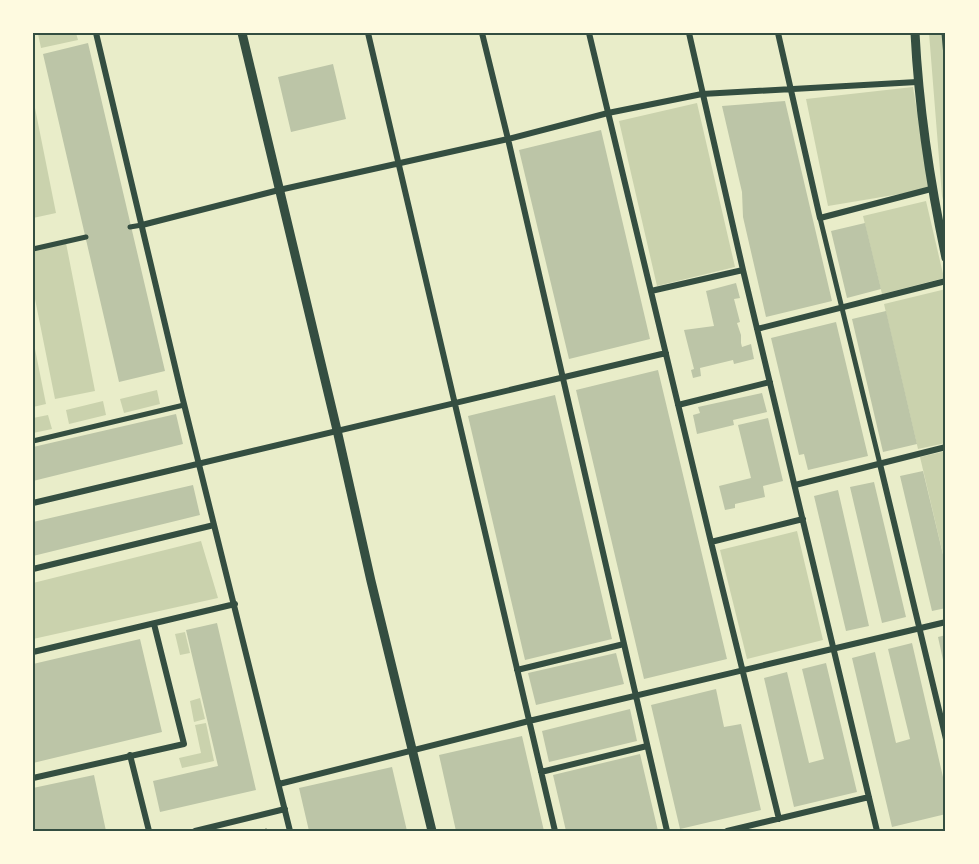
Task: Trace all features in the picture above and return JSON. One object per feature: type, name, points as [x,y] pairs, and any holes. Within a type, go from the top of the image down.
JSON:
[{"type":"street","points":[[96,33],[184,405],[290,831]]},
{"type":"street","points":[[242,33],[337,430],[370,581],[432,831]]},
{"type":"street","points":[[368,33],[555,831]]},
{"type":"street","points":[[482,33],[667,831]]},
{"type":"street","points":[[589,33],[741,670],[779,819]]},
{"type":"street","points":[[689,33],[742,270],[877,831]]},
{"type":"street","points":[[778,33],[820,218],[946,739]]},
{"type":"street","points":[[915,33],[917,82],[931,189],[946,258]]},
{"type":"street","points":[[130,227],[279,190],[508,139],[608,113],[702,94],[917,82]]},
{"type":"street","points":[[820,218],[931,189]]},
{"type":"street","points":[[33,249],[86,237]]},
{"type":"street","points":[[651,291],[742,270]]},
{"type":"street","points":[[757,329],[946,281]]},
{"type":"street","points":[[33,503],[666,353]]},
{"type":"street","points":[[678,405],[770,382]]},
{"type":"street","points":[[33,441],[184,405]]},
{"type":"street","points":[[795,485],[946,447]]},
{"type":"street","points":[[711,542],[803,519]]},
{"type":"street","points":[[33,569],[214,525]]},
{"type":"street","points":[[33,652],[235,604]]},
{"type":"street","points":[[279,784],[529,721],[946,622]]},
{"type":"street","points":[[33,778],[184,744],[154,624]]},
{"type":"street","points":[[518,670],[624,644]]},
{"type":"street","points":[[541,772],[647,746]]},
{"type":"street","points":[[130,755],[149,831]]},
{"type":"street","points":[[727,831],[869,797]]},
{"type":"street","points":[[195,831],[285,809]]},
{"type":"path","points":[[943,33],[946,68]]},
{"type":"green space","points":[[76,33],[78,40],[41,48],[38,34]]},
{"type":"green space","points":[[929,33],[946,33],[946,213],[942,196]]},
{"type":"green space","points":[[913,87],[930,189],[828,206],[806,99]]},
{"type":"green space","points":[[33,98],[56,213],[33,218]]},
{"type":"green space","points":[[697,103],[735,267],[657,286],[619,121]]},
{"type":"green space","points":[[926,201],[944,278],[882,294],[863,216]]},
{"type":"green space","points":[[66,243],[95,391],[55,399],[33,289],[33,250]]},
{"type":"green space","points":[[946,289],[946,443],[918,449],[884,304]]},
{"type":"green space","points":[[33,339],[46,404],[33,407]]},
{"type":"green space","points":[[157,390],[160,404],[124,413],[120,399]]},
{"type":"green space","points":[[103,401],[106,415],[69,424],[66,410]]},
{"type":"green space","points":[[48,415],[52,429],[33,433],[33,418]]},
{"type":"green space","points":[[946,451],[946,567],[920,457]]},
{"type":"green space","points":[[797,531],[823,640],[747,659],[720,550]]},
{"type":"green space","points":[[201,541],[218,598],[33,639],[33,583]]},
{"type":"green space","points":[[185,632],[190,653],[180,655],[175,634]]},
{"type":"green space","points":[[200,698],[205,719],[194,722],[190,701]]},
{"type":"green space","points":[[206,723],[214,761],[182,768],[179,758],[201,753],[195,725]]},
{"type":"building","points":[[88,43],[165,371],[119,382],[43,54]]},
{"type":"building","points":[[333,64],[346,119],[291,132],[278,77]]},
{"type":"building","points":[[785,101],[832,301],[766,317],[743,217],[742,192],[722,106]]},
{"type":"building","points":[[601,130],[650,339],[569,359],[519,150]]},
{"type":"building","points":[[865,223],[881,289],[847,298],[831,231]]},
{"type":"building","points":[[736,283],[740,298],[734,299],[740,322],[737,323],[741,343],[742,347],[751,344],[754,359],[734,364],[733,360],[700,368],[701,376],[693,378],[691,370],[694,369],[684,330],[714,326],[706,291]]},
{"type":"building","points":[[886,311],[917,444],[883,452],[852,319]]},
{"type":"building","points":[[836,322],[868,456],[808,470],[804,454],[799,455],[771,338]]},
{"type":"building","points":[[658,370],[727,659],[644,679],[576,390]]},
{"type":"building","points":[[762,393],[767,412],[733,420],[734,425],[697,434],[693,415],[700,413],[698,407]]},
{"type":"building","points":[[555,395],[612,639],[525,660],[468,416]]},
{"type":"building","points":[[176,414],[183,444],[33,481],[33,447]]},
{"type":"building","points":[[768,418],[783,481],[763,486],[765,497],[735,504],[735,508],[725,510],[719,486],[751,478],[738,425]]},
{"type":"building","points":[[923,471],[946,567],[946,608],[932,611],[900,476]]},
{"type":"building","points":[[874,482],[906,617],[882,623],[850,487]]},
{"type":"building","points":[[193,485],[200,515],[33,556],[33,522]]},
{"type":"building","points":[[838,490],[869,626],[846,631],[814,496]]},
{"type":"building","points":[[217,623],[256,790],[160,812],[153,781],[218,766],[186,630]]},
{"type":"building","points":[[946,635],[946,669],[945,669],[938,637]]},
{"type":"building","points":[[140,639],[162,732],[33,763],[33,664]]},
{"type":"building","points":[[912,643],[946,790],[946,814],[892,827],[852,658],[875,652],[896,743],[910,739],[888,649]]},
{"type":"building","points":[[616,653],[624,684],[536,705],[528,673]]},
{"type":"building","points":[[826,663],[857,792],[794,807],[764,678],[787,672],[809,763],[824,759],[802,669]]},
{"type":"building","points":[[716,689],[724,727],[741,724],[761,810],[680,829],[651,705]]},
{"type":"building","points":[[630,709],[637,741],[549,762],[542,731]]},
{"type":"building","points":[[522,736],[544,831],[456,831],[439,755]]},
{"type":"building","points":[[640,754],[658,831],[566,831],[553,775]]},
{"type":"building","points":[[392,767],[407,831],[309,831],[299,788]]},
{"type":"building","points":[[94,775],[106,831],[33,831],[33,788]]}]
